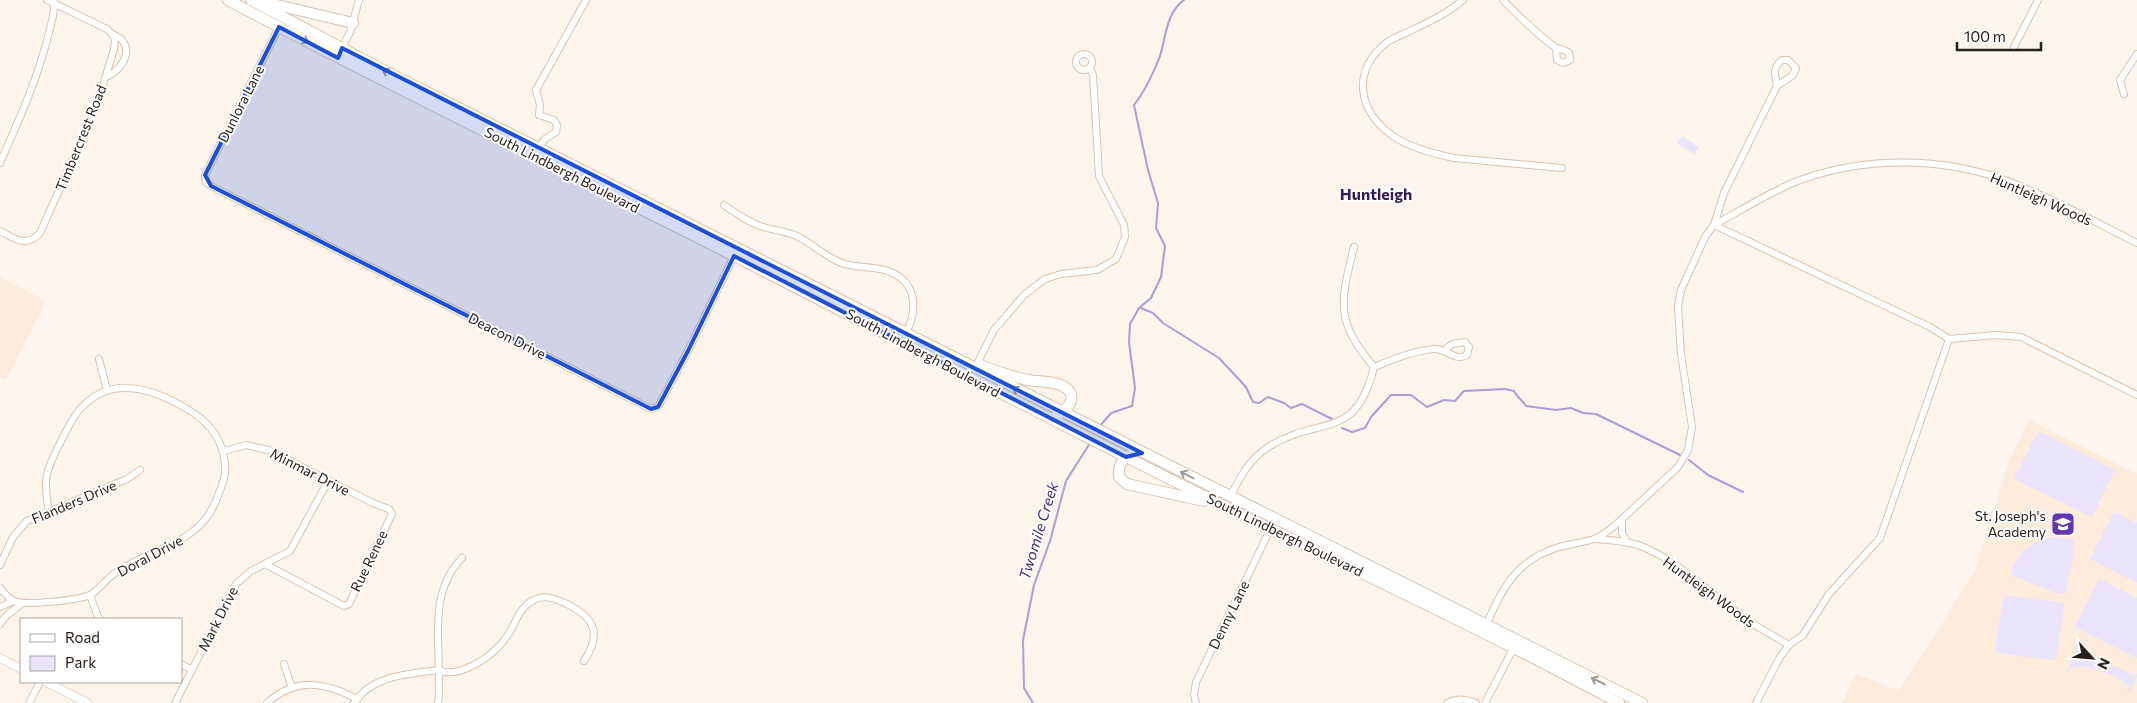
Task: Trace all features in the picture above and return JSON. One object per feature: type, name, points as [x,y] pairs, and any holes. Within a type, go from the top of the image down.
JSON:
[{"type":"main road","name":"South Lindbergh Boulevard","points":[[228,0],[279,27],[340,53],[538,148],[1642,703]]},
{"type":"main road","name":"South Lindbergh Boulevard","points":[[251,0],[340,53],[1046,417],[1619,703]]},
{"type":"main road","points":[[259,0],[287,9],[353,23]]},
{"type":"main road","points":[[962,362],[977,364],[1021,378],[1062,386],[1069,391],[1071,399],[1069,406],[1062,412],[1046,417]]},
{"type":"main road","points":[[1142,453],[1126,457],[1120,462],[1119,477],[1128,484],[1222,505]]},
{"type":"street","points":[[47,0],[56,2],[107,29],[112,34],[121,37],[125,42],[126,50],[122,64],[116,71],[106,76]]},
{"type":"street","points":[[340,53],[353,23],[359,0]]},
{"type":"street","points":[[538,148],[545,139],[556,132],[557,125],[554,120],[542,118],[539,115],[540,105],[536,90],[554,54],[586,0]]},
{"type":"street","points":[[1463,0],[1446,12],[1389,41],[1371,59],[1363,80],[1363,94],[1368,109],[1382,126],[1394,136],[1440,156],[1562,168]]},
{"type":"street","points":[[1502,0],[1556,48]]},
{"type":"street","points":[[2014,47],[2038,0]]},
{"type":"street","points":[[0,163],[31,94],[39,71],[56,2]]},
{"type":"street","name":"Dunlora Lane","points":[[206,182],[205,175],[279,27]]},
{"type":"street","name":"Timbercrest Road","points":[[0,232],[16,240],[31,241],[40,233],[97,105],[114,49],[115,39],[112,34]]},
{"type":"street","points":[[2124,94],[2120,80],[2137,54]]},
{"type":"street","points":[[977,364],[994,330],[1024,295],[1045,279],[1061,274],[1097,270],[1116,259],[1125,237],[1124,225],[1119,212],[1099,176],[1093,75],[1090,68]]},
{"type":"street","name":"Huntleigh Woods","points":[[1595,539],[1622,519],[1678,467],[1689,445],[1692,427],[1681,360],[1678,306],[1681,290],[1692,262],[1714,224],[1724,193],[1777,86]]},
{"type":"street","name":"Huntleigh Woods","points":[[1714,224],[1763,196],[1797,182],[1861,165],[1924,164],[1979,172],[2009,182],[2137,243]]},
{"type":"street","name":"Deacon Drive","points":[[206,182],[651,409],[658,407],[688,351],[734,256]]},
{"type":"street","points":[[724,205],[758,225],[795,236],[838,262],[856,268],[878,269],[896,274],[910,289],[914,303],[914,313],[906,333]]},
{"type":"street","points":[[1714,224],[1924,324],[1949,339],[1996,335],[2020,337],[2137,395]]},
{"type":"street","points":[[1354,247],[1343,294],[1345,321],[1350,335],[1374,367]]},
{"type":"street","points":[[1756,703],[1777,663],[1789,645],[1803,635],[1829,594],[1880,538],[1949,339]]},
{"type":"street","points":[[1374,367],[1417,352],[1436,349],[1445,350]]},
{"type":"street","points":[[99,359],[107,390]]},
{"type":"street","points":[[1230,497],[1244,471],[1268,447],[1286,438],[1330,426],[1349,416],[1358,408],[1365,396],[1374,367]]},
{"type":"street","points":[[49,511],[45,491],[46,474],[60,443],[80,408],[92,397],[107,390],[138,388],[183,407],[210,426],[224,451]]},
{"type":"street","name":"Minmar Drive","points":[[224,451],[246,445],[268,450],[373,503],[389,509],[392,514]]},
{"type":"street","name":"Doral Drive","points":[[90,595],[118,571],[178,542],[200,527],[216,503],[226,474],[224,451]]},
{"type":"street","name":"Flanders Drive","points":[[0,565],[19,529],[27,521],[127,479],[140,470]]},
{"type":"street","name":"Mark Drive","points":[[175,703],[236,584],[251,571],[290,550],[328,481]]},
{"type":"street","name":"Rue Renee","points":[[266,564],[344,606],[349,604],[392,514]]},
{"type":"street","points":[[1622,519],[1622,533],[1628,543]]},
{"type":"street","name":"Denny Lane","points":[[1196,703],[1194,695],[1196,682],[1271,528]]},
{"type":"street","name":"Huntleigh Woods","points":[[1486,625],[1506,584],[1525,564],[1538,555],[1555,548],[1595,539],[1641,546],[1660,556],[1754,625],[1789,645]]},
{"type":"street","points":[[438,703],[437,612],[441,595],[455,566],[462,558]]},
{"type":"street","points":[[0,588],[14,601],[23,603],[52,602],[90,595],[99,618]]},
{"type":"street","points":[[267,703],[274,697],[292,688],[306,685],[325,686],[340,690],[355,701],[384,680],[439,670],[444,672],[460,670],[484,660],[503,643],[525,606],[533,600],[542,597],[553,598],[581,611],[590,620],[594,632],[594,641],[591,651],[584,661]]},
{"type":"street","points":[[0,607],[14,601]]},
{"type":"street","points":[[0,624],[7,615],[23,603]]},
{"type":"street","points":[[1485,703],[1513,649]]},
{"type":"street","points":[[0,658],[20,668]]},
{"type":"street","points":[[284,664],[292,688]]},
{"type":"street","points":[[182,665],[192,670]]},
{"type":"street","points":[[30,703],[40,683]]},
{"type":"street","points":[[48,683],[88,703]]},
{"type":"street","points":[[1447,703],[1454,699],[1466,699],[1476,703]]},
{"type":"highlighted area","points":[[279,27],[338,58],[342,48],[1142,453],[1126,457],[734,256],[688,351],[658,407],[651,409],[211,186],[205,175]]},
{"type":"shaded area","points":[[0,277],[46,301],[6,380],[0,377]]},
{"type":"shaded area","name":"St. Joseph's Academy","points":[[2029,420],[2137,474],[2137,703],[1842,703],[1856,674],[1899,691],[1974,573],[2010,459]]},
{"type":"green space","points":[[1682,136],[1699,147],[1694,154],[1677,143]]},
{"type":"green space","points":[[2038,431],[2115,470],[2092,517],[2014,479]]},
{"type":"green space","points":[[2114,512],[2137,523],[2137,583],[2090,559]]},
{"type":"green space","points":[[2050,537],[2074,539],[2072,566],[2065,592],[2059,594],[2015,577],[2011,571],[2018,558],[2026,549]]},
{"type":"green space","points":[[2099,579],[2137,598],[2137,658],[2075,627]]},
{"type":"green space","points":[[2005,595],[2063,603],[2056,659],[1997,653],[1995,651],[2003,597]]},
{"type":"green space","points":[[2077,643],[2079,644],[2077,648],[2135,676],[2137,673],[2137,677],[2129,692],[2127,690],[2131,687],[2100,670],[2078,667],[2070,668],[2070,672],[2067,672]]},
{"type":"waterway","name":"Twomile Creek","points":[[1100,426],[1111,413],[1132,406],[1135,388],[1129,342],[1130,324],[1139,308],[1151,298],[1161,277],[1165,246],[1156,228],[1158,203],[1148,170],[1134,105],[1146,88],[1155,69],[1170,18],[1178,5],[1184,0]]},
{"type":"waterway","points":[[1141,308],[1153,313],[1163,323],[1219,358],[1246,387],[1253,402],[1259,403],[1268,397],[1291,408],[1302,404],[1332,419]]},
{"type":"waterway","points":[[1342,428],[1352,432],[1365,428],[1371,417],[1391,395],[1411,395],[1427,407],[1444,400],[1455,401],[1464,391],[1505,389],[1514,391],[1526,406],[1556,410],[1571,408],[1583,413],[1596,414],[1680,455]]},
{"type":"waterway","name":"Twomile Creek","points":[[1033,703],[1024,688],[1023,640],[1034,585],[1050,541],[1066,481],[1090,443]]},
{"type":"waterway","points":[[1689,460],[1708,475],[1743,492]]},
{"type":"place","name":"St. Joseph's Academy","points":[[2063,524]]},
{"type":"district","name":"Huntleigh","points":[[1376,194]]}]
